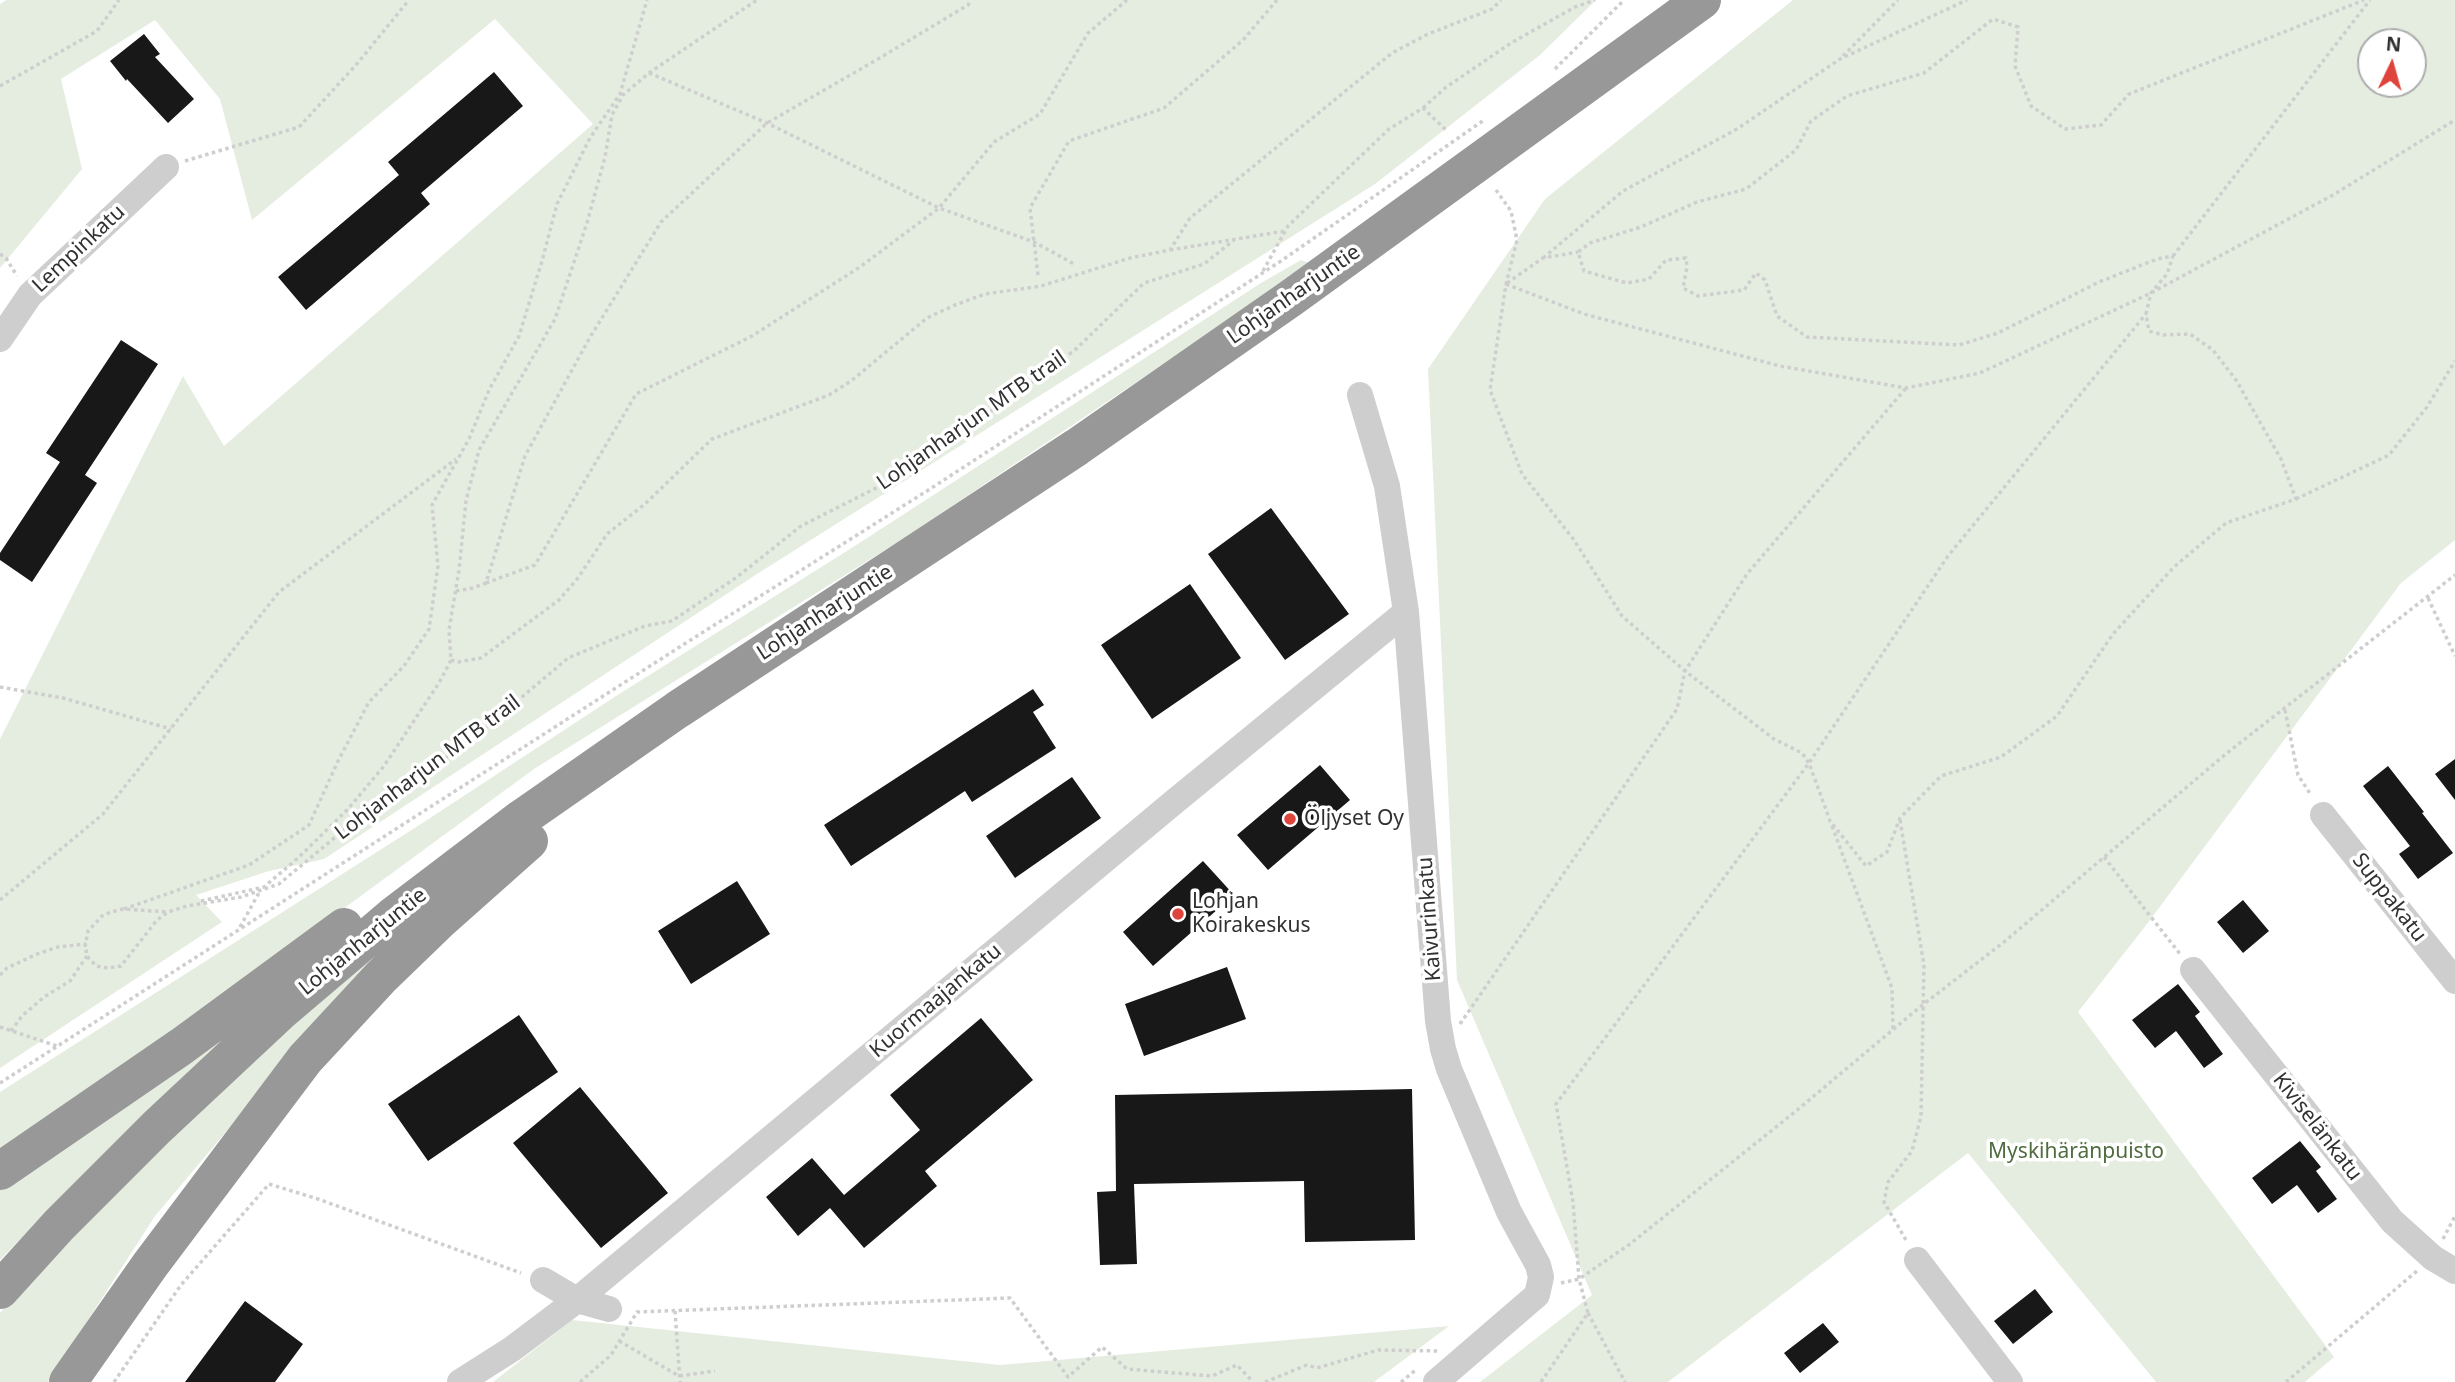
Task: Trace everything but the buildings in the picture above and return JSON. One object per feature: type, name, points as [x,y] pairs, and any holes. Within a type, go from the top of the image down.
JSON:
[{"type":"highway","name":"Lohjanharjuntie","points":[[0,1290],[59,1225],[137,1147],[279,1012],[393,916],[500,834],[584,773],[1032,476],[1291,298],[1702,0]]},
{"type":"highway","points":[[68,1382],[150,1265],[305,1059],[381,977],[439,920],[540,832],[643,755],[815,619]]},
{"type":"highway","points":[[0,1171],[181,1046],[510,805],[677,710]]},
{"type":"street","name":"Lempinkatu","points":[[0,339],[30,295],[166,167]]},
{"type":"street","name":"Kaivurinkatu","points":[[1360,395],[1387,486],[1406,612],[1438,1021],[1443,1049],[1509,1212],[1538,1265],[1540,1288]]},
{"type":"street","name":"Kuormaajankatu","points":[[460,1382],[512,1349],[577,1300],[1406,612]]},
{"type":"street","name":"Suppakatu","points":[[2323,815],[2455,981]]},
{"type":"street","name":"Kiviselänkatu","points":[[2193,970],[2392,1221],[2444,1264]]},
{"type":"street","points":[[1917,1260],[2010,1382]]},
{"type":"street","points":[[543,1280],[577,1300],[609,1309]]},
{"type":"street","points":[[1436,1382],[1537,1296],[1540,1288]]},
{"type":"path","points":[[0,86],[97,31],[119,0]]},
{"type":"path","points":[[166,167],[299,127],[356,65],[409,0]]},
{"type":"path","points":[[239,929],[262,888],[298,858],[347,810],[384,765],[439,683],[451,660],[449,630],[466,501],[479,450],[555,318],[606,157],[612,116],[623,96],[649,72],[757,0]]},
{"type":"path","points":[[486,583],[525,456],[589,339],[661,222],[767,123],[968,5],[971,0]]},
{"type":"path","points":[[456,591],[473,588],[535,565],[636,394],[752,336],[859,267],[939,208],[994,142],[1040,114],[1088,33],[1127,0]]},
{"type":"path","points":[[1038,275],[1030,208],[1069,141],[1164,108],[1243,40],[1277,0]]},
{"type":"path","points":[[1170,250],[1190,219],[1392,53],[1428,34],[1492,9],[1501,0]]},
{"type":"path","points":[[1262,273],[1288,226],[1389,129],[1423,108],[1445,88],[1511,43],[1575,7],[1595,0]]},
{"type":"path","points":[[1552,73],[1624,0]]},
{"type":"path","points":[[1840,59],[1898,0]]},
{"type":"path","points":[[1506,284],[1543,258],[1623,191],[1737,130],[1840,59],[1967,0]]},
{"type":"path","points":[[1543,258],[1578,252],[1590,243],[1642,227],[1697,202],[1746,189],[1796,150],[1811,121],[1847,96],[1924,73],[1993,19],[2018,27],[2015,66],[2031,106],[2065,129],[2101,125],[2129,94],[2364,0]]},
{"type":"path","points":[[2296,499],[2281,459],[2267,432],[2236,380],[2213,349],[2190,334],[2163,335],[2149,331],[2146,314],[2151,293],[2167,274],[2173,256],[2370,0]]},
{"type":"path","name":"Lohjanharjun MTB trail","points":[[85,944],[88,931],[102,916],[249,865],[310,825],[338,761],[369,702],[404,666],[429,629],[438,565],[432,505],[469,439],[489,390],[519,336],[557,204],[590,138],[620,93],[645,2]]},
{"type":"path","points":[[649,72],[767,123],[939,208],[1034,242],[1076,265]]},
{"type":"path","points":[[1288,226],[1390,131],[1423,110],[1448,132],[1423,108]]},
{"type":"path","points":[[0,1083],[930,489],[1262,273],[1484,120]]},
{"type":"path","points":[[1506,284],[1584,314],[1780,366],[1906,387],[1980,373],[2151,293],[2333,195],[2455,120]]},
{"type":"path","points":[[1496,190],[1511,211],[1517,240],[1506,284],[1490,390],[1522,474],[1574,540],[1622,616],[1685,671],[1774,738],[1802,753],[1809,762],[1892,988],[1893,1030]]},
{"type":"path","points":[[451,660],[458,662],[481,658],[559,600],[578,578],[607,534],[645,503],[712,439],[829,395],[851,381],[927,318],[985,294],[1041,286],[1130,258],[1285,232]]},
{"type":"path","name":"Lohjanharjun MTB trail","points":[[262,888],[279,884],[386,795],[463,747],[568,658],[645,625],[672,621],[737,578],[800,526],[898,477],[1042,375],[1076,349],[1144,283],[1204,264],[1234,240]]},
{"type":"path","points":[[1578,252],[1584,271],[1627,283],[1649,279],[1666,260],[1686,258],[1683,288],[1698,296],[1744,290],[1756,273],[1765,280],[1777,316],[1807,337],[1959,345],[1998,333],[2099,282],[2157,259],[2173,256]]},
{"type":"path","points":[[0,254],[6,258],[30,295]]},
{"type":"path","points":[[1625,1382],[1588,1312],[1578,1279],[1573,1202],[1556,1104],[1809,762],[1948,556],[2146,314]]},
{"type":"path","points":[[1830,821],[1866,866],[1887,852],[1900,818],[1941,776],[2001,757],[2057,716],[2112,634],[2174,568],[2226,523],[2296,499],[2389,455],[2427,407],[2455,361]]},
{"type":"path","points":[[1443,1049],[1677,709],[1685,671],[1747,574],[1906,387]]},
{"type":"path","points":[[0,900],[103,814],[279,592],[458,458]]},
{"type":"path","points":[[1540,1288],[1578,1279],[1630,1244],[2004,942],[2227,753],[2455,575]]},
{"type":"path","points":[[2428,597],[2455,656]]},
{"type":"path","points":[[0,687],[63,698],[171,729]]},
{"type":"path","points":[[2285,710],[2298,775],[2323,815]]},
{"type":"path","points":[[1900,818],[1924,965],[1921,1116],[1912,1151],[1888,1182],[1884,1202],[1917,1260]]},
{"type":"path","points":[[2104,857],[2193,970]]},
{"type":"path","points":[[0,975],[7,968],[37,954],[58,947],[85,944],[87,956],[96,966],[121,966],[157,920],[168,912],[262,888]]},
{"type":"path","points":[[122,909],[168,912]]},
{"type":"path","points":[[11,1031],[22,1016],[44,997],[70,981],[87,956]]},
{"type":"path","points":[[0,1027],[57,1046]]},
{"type":"path","points":[[114,1382],[181,1285],[269,1184],[543,1280]]},
{"type":"path","points":[[2286,1382],[2444,1264],[2455,1216]]},
{"type":"path","points":[[580,1382],[611,1355],[637,1312],[1010,1298],[1068,1377],[1102,1348],[1128,1369],[1212,1376],[1237,1365],[1252,1382]]},
{"type":"path","points":[[675,1311],[680,1382]]},
{"type":"path","points":[[1541,1382],[1588,1312]]},
{"type":"path","points":[[619,1342],[679,1376],[715,1371]]},
{"type":"path","points":[[1265,1382],[1307,1365],[1317,1368],[1378,1350],[1441,1351]]},
{"type":"green space","points":[[6,0],[1596,0],[1540,55],[1375,184],[757,574],[324,859],[269,871],[196,895],[222,922],[0,1068],[0,739],[183,376],[224,446],[593,124],[495,19],[252,220],[220,99],[155,20],[61,79],[82,169],[0,268],[0,4]]},
{"type":"green space","name":"Myskihäränpuisto","points":[[1793,0],[2455,0],[2455,540],[2401,583],[2147,924],[2078,1012],[2334,1357],[2305,1382],[2156,1382],[1968,1153],[1668,1382],[1480,1382],[1592,1295],[1457,980],[1428,369],[1545,199]]},
{"type":"green space","points":[[1301,260],[1312,264],[906,537],[534,769],[118,1074],[0,1154],[0,1092],[1261,283]]},
{"type":"green space","points":[[447,898],[332,1006],[155,1216],[48,1382],[0,1382],[0,1313],[35,1272],[286,1027]]},
{"type":"green space","points":[[315,961],[41,1218],[0,1260],[0,1181]]},
{"type":"green space","points":[[572,1320],[1000,1365],[1449,1326],[1374,1382],[493,1382]]},
{"type":"place","name":"Öljyset Oy","points":[[1290,819]]},
{"type":"place","name":"Lohjan Koirakeskus","points":[[1178,914]]}]
